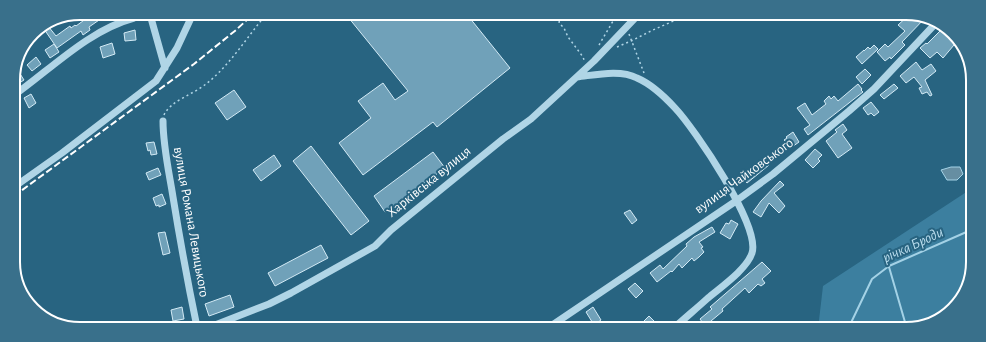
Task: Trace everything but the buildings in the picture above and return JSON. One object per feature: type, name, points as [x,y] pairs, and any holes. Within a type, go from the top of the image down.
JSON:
[{"type":"street","points":[[20,91],[95,34],[116,23],[127,20]]},
{"type":"street","points":[[152,20],[165,68]]},
{"type":"street","points":[[20,183],[62,153],[156,81],[182,38],[190,20]]},
{"type":"street","name":"Харківська вулиця","points":[[223,322],[269,304],[375,246],[391,230],[503,139],[531,119],[585,70],[601,49],[633,20]]},
{"type":"street","name":"вулиця Чайковського","points":[[557,322],[736,201],[773,174],[866,97],[933,27]]},
{"type":"street","points":[[577,77],[626,74],[638,78],[648,84],[669,102],[688,123],[711,156],[736,201],[749,229],[753,244],[752,254],[745,264],[737,273],[681,322]]},
{"type":"street","name":"вулиця Романа Левицького","points":[[163,120],[163,132],[172,191],[188,286],[196,322]]},
{"type":"path","points":[[163,120],[169,107],[194,93],[218,73],[262,20]]},
{"type":"path","points":[[560,20],[559,24],[564,28],[568,37],[583,57],[585,70]]},
{"type":"path","points":[[601,49],[614,20]]},
{"type":"path","points":[[601,49],[631,42],[675,20]]},
{"type":"path","points":[[627,26],[631,42],[648,84]]},
{"type":"shaded area","points":[[951,167],[960,167],[963,174],[957,180],[947,180],[941,170]]},
{"type":"shaded area","points":[[966,192],[966,262],[964,277],[956,295],[942,310],[936,314],[921,320],[910,322],[819,322],[823,286]]},
{"type":"waterway","name":"річка Броди","points":[[851,322],[872,279],[889,266],[966,232]]},
{"type":"waterway","points":[[889,267],[905,322]]},
{"type":"railway","points":[[20,192],[194,64],[247,20]]}]
